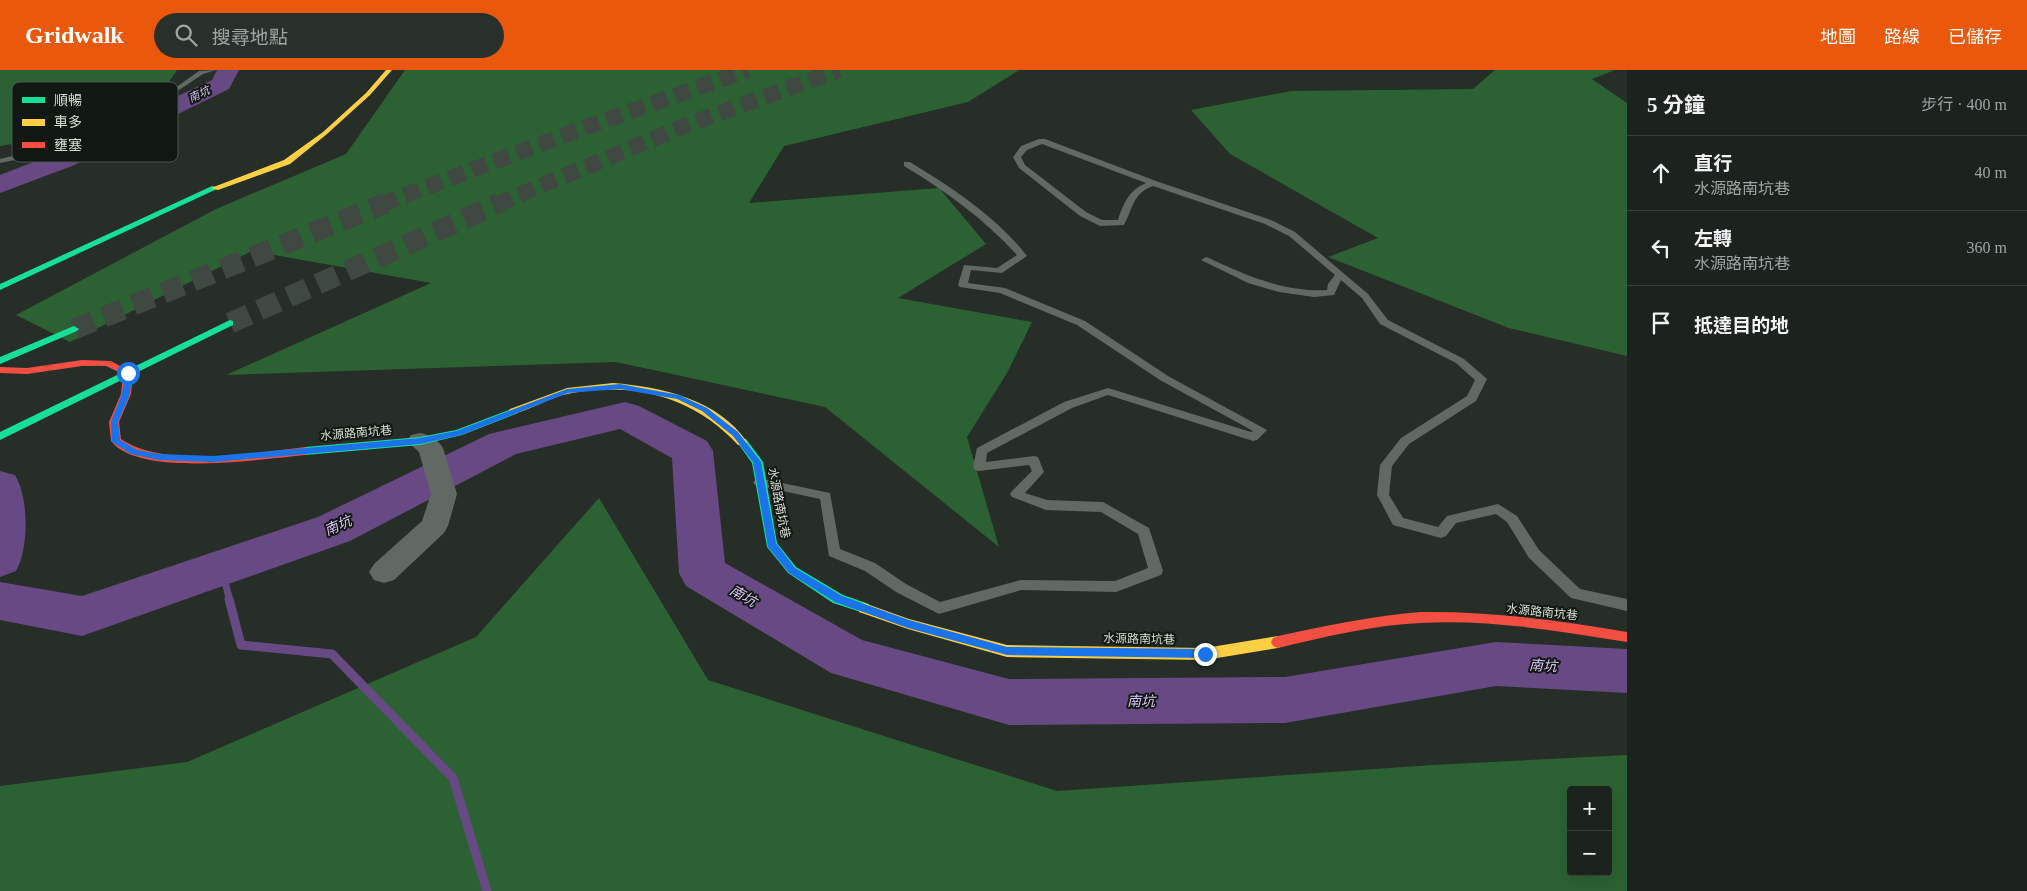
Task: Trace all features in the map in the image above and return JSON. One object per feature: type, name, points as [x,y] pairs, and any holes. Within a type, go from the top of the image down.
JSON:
[{"type":"main road","points":[[0,287],[205,192],[287,162],[325,134],[385,70]]},
{"type":"main road","points":[[0,436],[230,323]]},
{"type":"main road","points":[[0,361],[74,329]]},
{"type":"main road","name":"水源路南坑巷","points":[[0,370],[27,371],[82,363],[108,362],[128,373],[126,394],[114,422],[116,442],[134,452],[159,457],[214,459],[425,444],[567,391],[620,386],[679,397],[705,410],[736,434],[757,462],[768,514],[771,544],[792,570],[838,599],[908,624],[1007,651],[1205,654],[1272,643],[1331,629],[1403,620],[1468,618],[1582,630],[1627,637]]},
{"type":"street","points":[[384,572],[434,526],[444,494],[425,444]]},
{"type":"lane","points":[[178,89],[202,72],[213,70]]},
{"type":"lane","points":[[1153,183],[1140,187],[1129,200],[1121,223],[1100,223],[1083,214],[1022,166],[1017,157],[1024,148],[1042,141],[1153,183],[1268,222],[1292,234],[1365,296],[1384,322],[1460,361],[1481,379],[1472,398],[1405,442],[1386,465],[1383,495],[1398,522],[1441,533],[1452,519],[1498,508],[1512,519],[1534,554],[1576,594],[1627,605]]},
{"type":"lane","points":[[760,482],[826,496],[834,552],[870,567],[901,588],[939,608],[1021,584],[1116,587],[1156,571],[1144,531],[1103,506],[1046,505],[1016,494],[1038,472],[1034,460],[979,467],[981,451],[1068,405],[1108,391],[1252,437],[1261,430],[1164,378],[1081,323],[1002,290],[962,285],[968,266],[999,271],[1022,256],[1004,233],[951,190],[908,164]]},
{"type":"lane","points":[[1206,260],[1254,284],[1310,295],[1331,293],[1340,275]]},
{"type":"green space","points":[[0,70],[177,70],[169,82],[12,82],[12,144],[0,146]]},
{"type":"green space","points":[[405,70],[1019,70],[968,102],[784,146],[749,203],[939,188],[986,244],[898,298],[1032,322],[1007,373],[967,437],[999,547],[825,407],[616,362],[226,375],[431,283],[252,251],[70,342],[16,315],[216,209],[346,154]]},
{"type":"green space","points":[[1495,70],[1615,70],[1592,79],[1627,103],[1627,356],[1509,328],[1328,257],[1378,238],[1230,154],[1191,110],[1291,91],[1473,89]]},
{"type":"green space","points":[[599,498],[708,680],[1057,791],[1433,765],[1627,755],[1627,891],[0,891],[0,786],[187,762],[476,637]]},
{"type":"waterway","name":"南坑","points":[[178,105],[221,84],[228,70]]},
{"type":"waterway","name":"南坑","points":[[0,185],[58,162]]},
{"type":"waterway","name":"南坑","points":[[0,601],[82,616],[334,529],[503,444],[625,415],[692,451],[703,573],[849,658],[1009,702],[1285,700],[1496,664],[1627,671]]},
{"type":"waterway","name":"南坑","points":[[0,486],[3,500],[0,559]]},
{"type":"waterway","points":[[221,567],[230,601]]},
{"type":"waterway","points":[[229,599],[241,645],[332,654],[453,778],[487,891]]},
{"type":"tunnel","points":[[382,204],[578,130],[748,70]]},
{"type":"tunnel","points":[[497,204],[684,126],[839,70]]},
{"type":"tunnel","points":[[74,329],[386,203]]},
{"type":"tunnel","points":[[230,323],[500,203]]},
{"type":"traffic: fast","points":[[0,287],[215,188]]},
{"type":"traffic: fast","points":[[0,436],[230,323]]},
{"type":"traffic: fast","points":[[0,361],[74,329]]},
{"type":"traffic: fast","points":[[305,451],[420,441],[458,433],[514,411]]},
{"type":"traffic: fast","points":[[742,442],[757,462],[771,544],[792,570],[838,599],[864,608]]},
{"type":"traffic: slow","points":[[215,188],[287,162],[325,133],[368,94],[389,70]]},
{"type":"traffic: slow","points":[[514,411],[554,395],[589,387],[638,389],[662,393],[685,401],[707,412],[726,425],[742,442]]},
{"type":"traffic: slow","points":[[864,608],[908,624],[1007,651],[1205,654],[1278,642]]},
{"type":"traffic: jam","points":[[0,370],[27,371],[82,363],[108,363],[128,373],[126,394],[114,422],[116,441],[136,452],[177,459],[198,460],[305,451]]},
{"type":"traffic: jam","points":[[1278,642],[1377,622],[1449,617],[1509,620],[1627,637]]},
{"type":"route","points":[[128,373],[126,394],[114,422],[116,442],[134,452],[159,457],[214,459],[420,441],[458,433],[567,391],[620,386],[679,397],[705,410],[736,434],[757,462],[768,514],[771,544],[792,570],[838,599],[908,624],[1007,651],[1205,654]]}]
